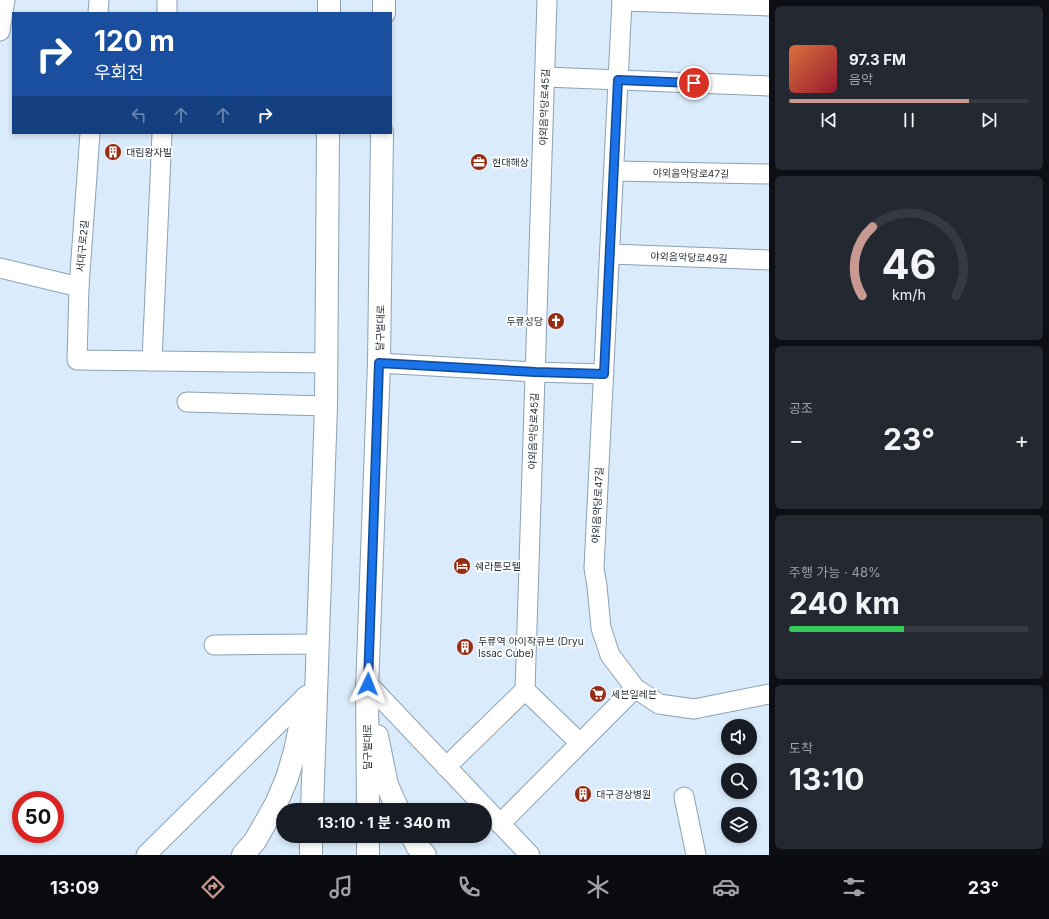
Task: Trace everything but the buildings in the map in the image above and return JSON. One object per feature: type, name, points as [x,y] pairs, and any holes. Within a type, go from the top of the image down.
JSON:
[{"type":"main road","points":[[329,0],[329,12]]},
{"type":"main road","points":[[384,0],[384,12]]},
{"type":"main road","points":[[312,803],[327,364],[328,134]]},
{"type":"main road","name":"달구벌대로","points":[[368,803],[367,687],[379,363],[382,134]]},
{"type":"main road","points":[[243,855],[255,841],[276,804],[287,778],[295,751],[318,644]]},
{"type":"main road","points":[[367,687],[387,785],[395,803]]},
{"type":"main road","points":[[311,843],[311,855]]},
{"type":"main road","points":[[368,843],[368,855]]},
{"type":"main road","points":[[416,843],[425,855]]},
{"type":"street","points":[[0,31],[5,0]]},
{"type":"street","points":[[98,12],[99,0]]},
{"type":"street","points":[[167,0],[167,12]]},
{"type":"street","name":"야외음악당로45길","points":[[525,690],[547,0]]},
{"type":"street","name":"야외음악당로47길","points":[[769,6],[622,1],[594,568],[603,635],[610,655],[635,688],[659,704],[694,709],[769,694]]},
{"type":"street","points":[[545,77],[769,86]]},
{"type":"street","name":"서대구로2길","points":[[90,134],[79,286],[77,360],[152,361]]},
{"type":"street","points":[[162,134],[152,361],[327,364]]},
{"type":"street","name":"야외음악당로47길","points":[[614,171],[769,174]]},
{"type":"street","name":"야외음악당로49길","points":[[610,254],[769,260]]},
{"type":"street","points":[[0,268],[79,286]]},
{"type":"street","points":[[379,363],[535,372],[604,374]]},
{"type":"street","points":[[187,402],[326,406]]},
{"type":"street","points":[[214,645],[318,644]]},
{"type":"street","points":[[367,687],[530,855]]},
{"type":"street","points":[[500,824],[635,688]]},
{"type":"street","points":[[446,767],[525,690],[580,743]]},
{"type":"street","points":[[146,855],[307,695]]},
{"type":"street","points":[[684,797],[696,855]]},
{"type":"place","name":"대림왕자빌","points":[[113,152]]},
{"type":"place","name":"현대해상","points":[[479,162]]},
{"type":"place","name":"두류성당","points":[[556,321]]},
{"type":"place","name":"쉐라톤모텔","points":[[462,566]]},
{"type":"place","name":"두류역 아이작큐브 (Dryu Issac Cube)","points":[[465,647]]},
{"type":"place","name":"세븐일레븐","points":[[598,694]]},
{"type":"place","name":"대구경상병원","points":[[583,794]]},
{"type":"route","points":[[368,684],[379,363],[535,372],[604,374],[618,80],[694,83]]}]
